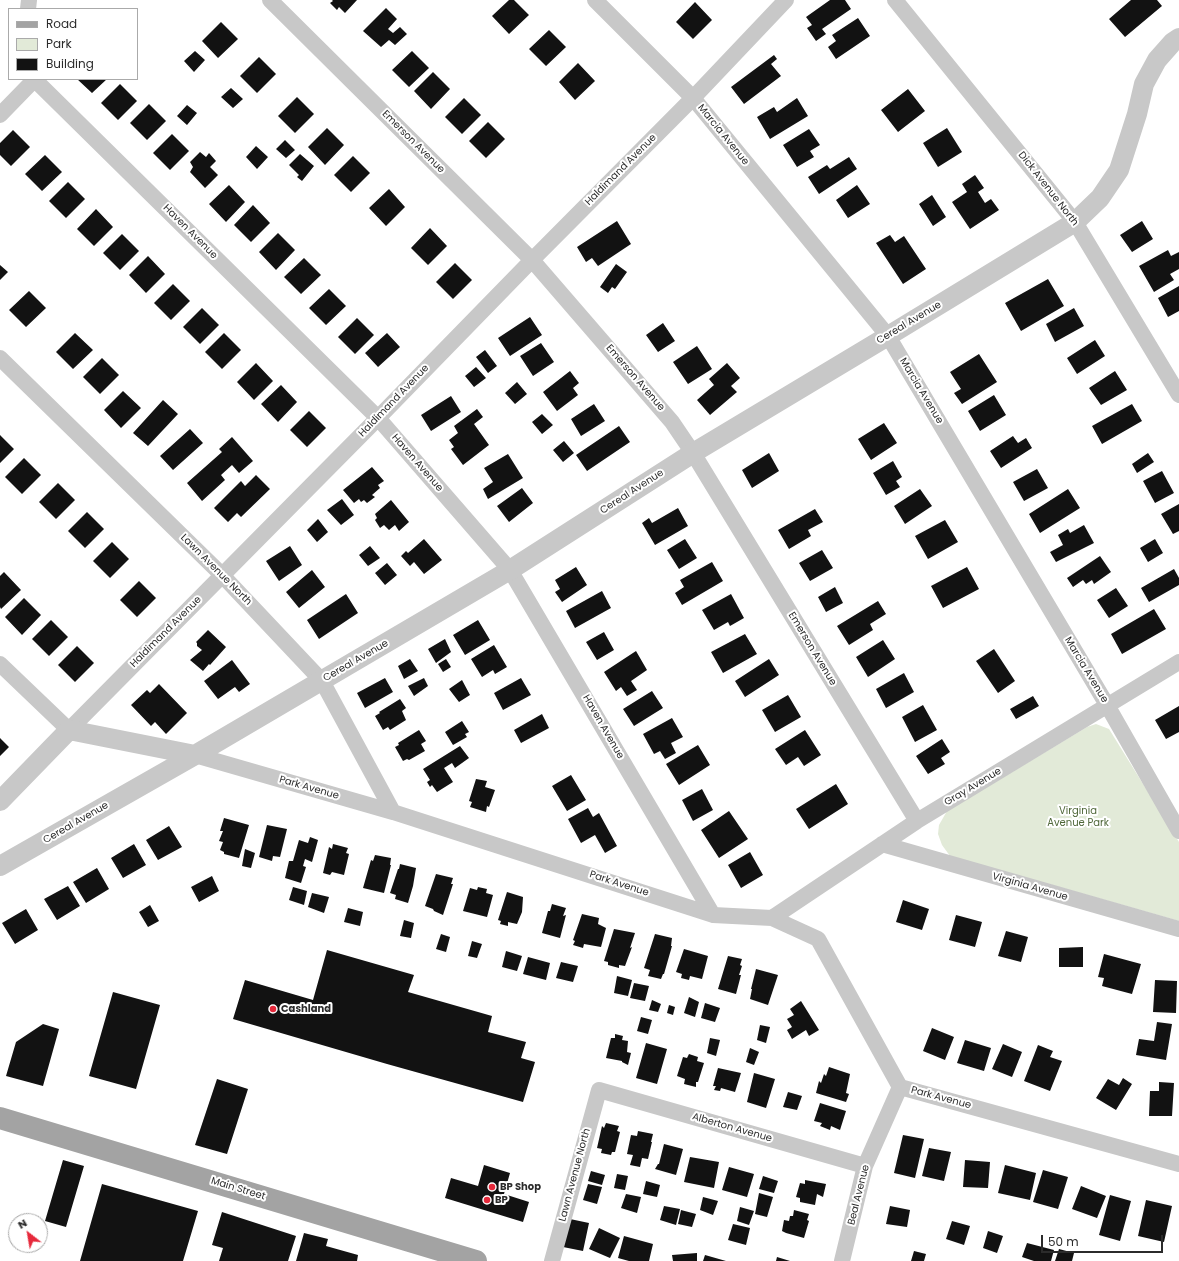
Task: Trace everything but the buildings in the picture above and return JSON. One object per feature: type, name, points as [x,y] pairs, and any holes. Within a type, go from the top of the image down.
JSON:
[{"type":"main road","name":"Main Street","points":[[0,1118],[476,1261]]},
{"type":"street","name":"Emerson Avenue","points":[[270,0],[532,260],[667,416],[693,453],[917,821]]},
{"type":"street","name":"Marcia Avenue","points":[[595,0],[693,98],[888,336],[1107,705],[1179,831]]},
{"type":"street","name":"Haldimand Avenue","points":[[0,800],[693,98],[786,0]]},
{"type":"street","name":"Dick Avenue North","points":[[895,0],[1075,222],[1179,395]]},
{"type":"street","name":"Cereal Avenue","points":[[0,866],[195,755],[510,570],[693,453],[1075,222],[1100,198],[1119,170],[1137,114],[1144,84],[1157,60],[1173,42],[1179,38]]},
{"type":"street","points":[[0,115],[34,80]]},
{"type":"street","name":"Haven Avenue","points":[[36,80],[378,418],[510,570],[713,915]]},
{"type":"street","name":"Lawn Avenue North","points":[[0,358],[222,575],[322,681],[393,812]]},
{"type":"street","name":"Gray Avenue","points":[[772,918],[917,821],[1179,662]]},
{"type":"street","points":[[0,664],[69,730]]},
{"type":"street","name":"Park Avenue","points":[[69,730],[195,755],[393,812],[713,915],[772,918],[818,939],[900,1087],[1179,1164]]},
{"type":"street","name":"Virginia Avenue","points":[[882,844],[1179,928]]},
{"type":"street","name":"Beal Avenue","points":[[842,1261],[865,1166],[900,1087]]},
{"type":"street","name":"Lawn Avenue North","points":[[552,1261],[599,1090]]},
{"type":"street","name":"Alberton Avenue","points":[[599,1090],[865,1166]]},
{"type":"green space","name":"Virginia Avenue Park","points":[[1096,724],[1109,729],[1179,842],[1179,921],[950,856],[942,845],[938,834],[939,825],[947,811],[1087,727]]},
{"type":"place","name":"Cashland","points":[[273,1009]]},
{"type":"place","name":"BP Shop","points":[[492,1187]]},
{"type":"place","name":"BP","points":[[487,1200]]}]
